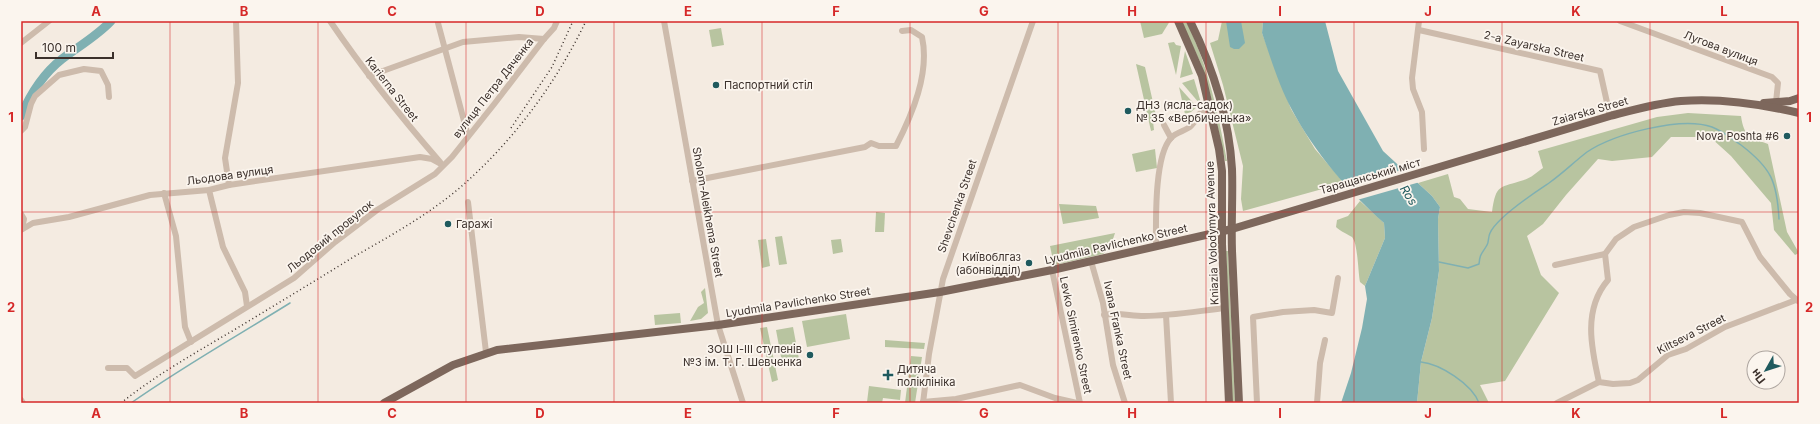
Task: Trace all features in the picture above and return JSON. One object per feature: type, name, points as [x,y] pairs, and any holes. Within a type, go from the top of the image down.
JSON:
[{"type":"main road","name":"Kniazia Volodymyra Avenue","points":[[1178,21],[1202,76],[1211,108],[1222,172],[1222,231],[1229,403]]},
{"type":"main road","name":"Kniazia Volodymyra Avenue","points":[[1190,21],[1212,76],[1228,139],[1232,169],[1232,228],[1239,403]]},
{"type":"main road","name":"Zaiarska Street","points":[[1751,104],[1790,101],[1799,98]]},
{"type":"main road","name":"Zaiarska Street","points":[[1440,167],[1610,116],[1657,104],[1701,100],[1751,104],[1799,113]]},
{"type":"main road","name":"Таращанський міст","points":[[1232,228],[1440,167]]},
{"type":"main road","name":"Lyudmila Pavlichenko Street","points":[[384,403],[453,365],[486,352],[524,346],[718,326],[940,292],[1052,270],[1232,228]]},
{"type":"street","points":[[21,43],[49,21]]},
{"type":"street","points":[[229,185],[225,158],[238,83],[236,21]]},
{"type":"street","name":"Karierna Street","points":[[330,21],[394,109],[443,165]]},
{"type":"street","name":"вулиця Петра Дяченка","points":[[443,165],[554,28],[557,21]]},
{"type":"street","name":"Sholom-Aleikhema Street","points":[[664,21],[718,326],[743,403]]},
{"type":"street","name":"Shevchenka Street","points":[[923,402],[929,354],[940,292],[949,260],[1033,21]]},
{"type":"street","points":[[1419,21],[1412,78],[1413,89],[1422,112],[1424,149]]},
{"type":"street","name":"Лугова вулиця","points":[[1620,21],[1638,24],[1703,53],[1772,77],[1778,83],[1776,102]]},
{"type":"street","points":[[438,23],[446,47],[468,136]]},
{"type":"street","points":[[692,181],[865,147],[871,143],[879,146],[896,146],[919,89],[924,57],[922,37],[911,30],[902,31]]},
{"type":"street","name":"2-a Zayarska Street","points":[[1419,30],[1600,71],[1610,116]]},
{"type":"street","points":[[369,76],[463,42],[486,39],[544,39]]},
{"type":"street","points":[[21,131],[25,128],[31,104],[35,96],[59,75],[84,69],[101,71],[108,85],[109,97]]},
{"type":"street","points":[[1156,246],[1159,170],[1164,150],[1171,138],[1191,127],[1199,112],[1211,108]]},
{"type":"street","points":[[1164,124],[1171,138]]},
{"type":"street","name":"Льодова вулиця","points":[[22,230],[33,223],[69,217],[103,206],[164,194],[209,190],[229,185],[420,157],[432,159],[443,165]]},
{"type":"street","name":"Льодовий провулок","points":[[108,368],[126,368],[135,376],[294,278],[335,242],[378,210],[435,174],[443,165]]},
{"type":"street","points":[[209,190],[223,247],[245,292],[248,306]]},
{"type":"street","points":[[164,194],[176,236],[185,327],[191,342]]},
{"type":"street","points":[[468,202],[486,352]]},
{"type":"street","points":[[1555,265],[1605,254],[1616,239],[1634,227],[1669,215],[1684,212],[1736,219],[1742,222],[1745,226],[1760,257],[1797,300]]},
{"type":"street","name":"Льодова вулиця","points":[[21,214],[24,219],[22,230]]},
{"type":"street","points":[[1557,403],[1599,382],[1591,334],[1594,304],[1598,291],[1608,280],[1605,254]]},
{"type":"street","name":"Ivana Franka Street","points":[[1091,261],[1103,303],[1113,365],[1125,403]]},
{"type":"street","name":"Levko Simirenko Street","points":[[1052,270],[1080,403]]},
{"type":"street","points":[[1257,403],[1253,317],[1283,312],[1314,310],[1332,313],[1338,278]]},
{"type":"street","name":"Kiltseva Street","points":[[1599,382],[1614,384],[1630,383],[1638,380],[1668,355],[1686,349],[1725,327],[1797,300]]},
{"type":"street","points":[[1104,315],[1113,313],[1142,316],[1166,315],[1225,308]]},
{"type":"street","points":[[716,314],[719,319],[729,324],[723,332],[722,338],[718,332],[707,327],[716,314]]},
{"type":"street","points":[[1166,315],[1171,403]]},
{"type":"street","points":[[1317,403],[1320,363],[1325,340]]},
{"type":"street","points":[[923,402],[956,399],[1020,385],[1055,398],[1076,403]]},
{"type":"green space","points":[[1140,21],[1170,21],[1162,34],[1144,38]]},
{"type":"green space","points":[[1181,21],[1186,21],[1194,38],[1206,72],[1216,107],[1227,161],[1225,161],[1213,105],[1201,64]]},
{"type":"green space","points":[[1222,21],[1263,21],[1262,33],[1291,109],[1315,149],[1344,183],[1243,211],[1241,199],[1243,166],[1223,85],[1210,43],[1218,40]]},
{"type":"green space","points":[[721,28],[724,45],[712,47],[709,30]]},
{"type":"green space","points":[[1174,42],[1176,45],[1181,46],[1176,75],[1168,43]]},
{"type":"green space","points":[[1185,51],[1193,74],[1180,78]]},
{"type":"green space","points":[[1136,64],[1145,67],[1157,120],[1153,121],[1154,130],[1151,131]]},
{"type":"green space","points":[[1194,79],[1201,103],[1200,104],[1182,83]]},
{"type":"green space","points":[[1179,87],[1197,107],[1191,112],[1185,114]]},
{"type":"green space","points":[[1688,113],[1741,116],[1746,132],[1752,138],[1768,144],[1787,232],[1799,253],[1795,255],[1774,230],[1771,203],[1731,156],[1710,137],[1671,137],[1652,157],[1612,161],[1598,159],[1543,224],[1527,236],[1541,275],[1559,293],[1505,381],[1480,385],[1489,403],[1417,403],[1421,362],[1432,318],[1439,271],[1438,219],[1440,207],[1432,196],[1418,183],[1448,174],[1454,197],[1460,199],[1468,209],[1492,212],[1495,196],[1500,188],[1527,179],[1543,168],[1538,151],[1657,117]]},
{"type":"green space","points":[[1155,149],[1157,168],[1136,172],[1132,154]]},
{"type":"green space","points":[[1360,201],[1384,223],[1385,238],[1365,286],[1360,282],[1357,252],[1354,241],[1352,237],[1336,227],[1337,220],[1348,216]]},
{"type":"green space","points":[[1059,204],[1096,206],[1099,218],[1063,224]]},
{"type":"green space","points":[[876,212],[885,213],[884,232],[875,232]]},
{"type":"green space","points":[[1115,233],[1110,248],[1103,254],[1054,265],[1050,246]]},
{"type":"green space","points":[[782,236],[787,264],[779,265],[775,237]]},
{"type":"green space","points":[[766,239],[770,266],[762,268],[758,240]]},
{"type":"green space","points":[[841,239],[843,252],[833,254],[831,240]]},
{"type":"green space","points":[[1226,251],[1228,251],[1235,403],[1232,403]]},
{"type":"green space","points":[[705,288],[708,313],[701,319],[690,321],[698,307],[704,303],[701,292]]},
{"type":"green space","points":[[680,313],[681,323],[655,325],[654,315]]},
{"type":"green space","points":[[846,314],[850,339],[807,347],[802,321]]},
{"type":"green space","points":[[767,327],[778,380],[772,382],[760,328]]},
{"type":"green space","points":[[793,327],[799,359],[782,362],[776,330]]},
{"type":"green space","points":[[885,340],[925,343],[924,349],[885,347]]},
{"type":"green space","points":[[911,356],[922,357],[915,403],[905,403]]},
{"type":"green space","points":[[869,386],[901,390],[900,400],[883,398],[882,403],[867,402]]},
{"type":"water","points":[[1226,21],[1241,21],[1245,43],[1239,49],[1230,47]]},
{"type":"water","name":"Ros","points":[[1263,21],[1325,21],[1338,71],[1383,151],[1432,196],[1440,207],[1438,219],[1439,271],[1432,318],[1421,362],[1417,403],[1341,403],[1351,373],[1362,328],[1367,299],[1365,286],[1385,238],[1384,223],[1345,185],[1333,171],[1301,126],[1283,92],[1262,33]]},
{"type":"pier","points":[[1405,169],[1420,182],[1357,200],[1345,187]]},
{"type":"waterway","points":[[21,116],[33,92],[49,71],[111,21]]},
{"type":"waterway","points":[[1439,262],[1468,268],[1479,264],[1481,256],[1488,244],[1490,233],[1500,220],[1587,152],[1599,145],[1630,133],[1666,125],[1699,124],[1712,127],[1727,135],[1751,153],[1766,169],[1774,185],[1779,219]]},
{"type":"waterway","points":[[131,403],[190,364],[290,303]]},
{"type":"waterway","points":[[1421,362],[1446,371],[1463,382],[1470,389],[1479,403]]},
{"type":"railway","points":[[511,128],[552,67],[573,21]]},
{"type":"railway","points":[[121,403],[176,365],[397,232],[451,195],[500,149],[533,109],[548,88],[586,21]]},
{"type":"place","name":"Паспортний стіл","points":[[716,85]]},
{"type":"place","name":"ДНЗ (ясла-садок) № 35 «Вербиченька»","points":[[1128,111]]},
{"type":"place","name":"Nova Poshta #6","points":[[1787,136]]},
{"type":"place","name":"Гаражі","points":[[448,224]]},
{"type":"place","name":"Київоблгаз (абонвідділ)","points":[[1029,263]]},
{"type":"place","name":"ЗОШ І-ІІІ ступенів №3 ім. Т. Г. Шевченка","points":[[810,355]]},
{"type":"place","name":"Дитяча поліклініка","points":[[888,375]]}]
